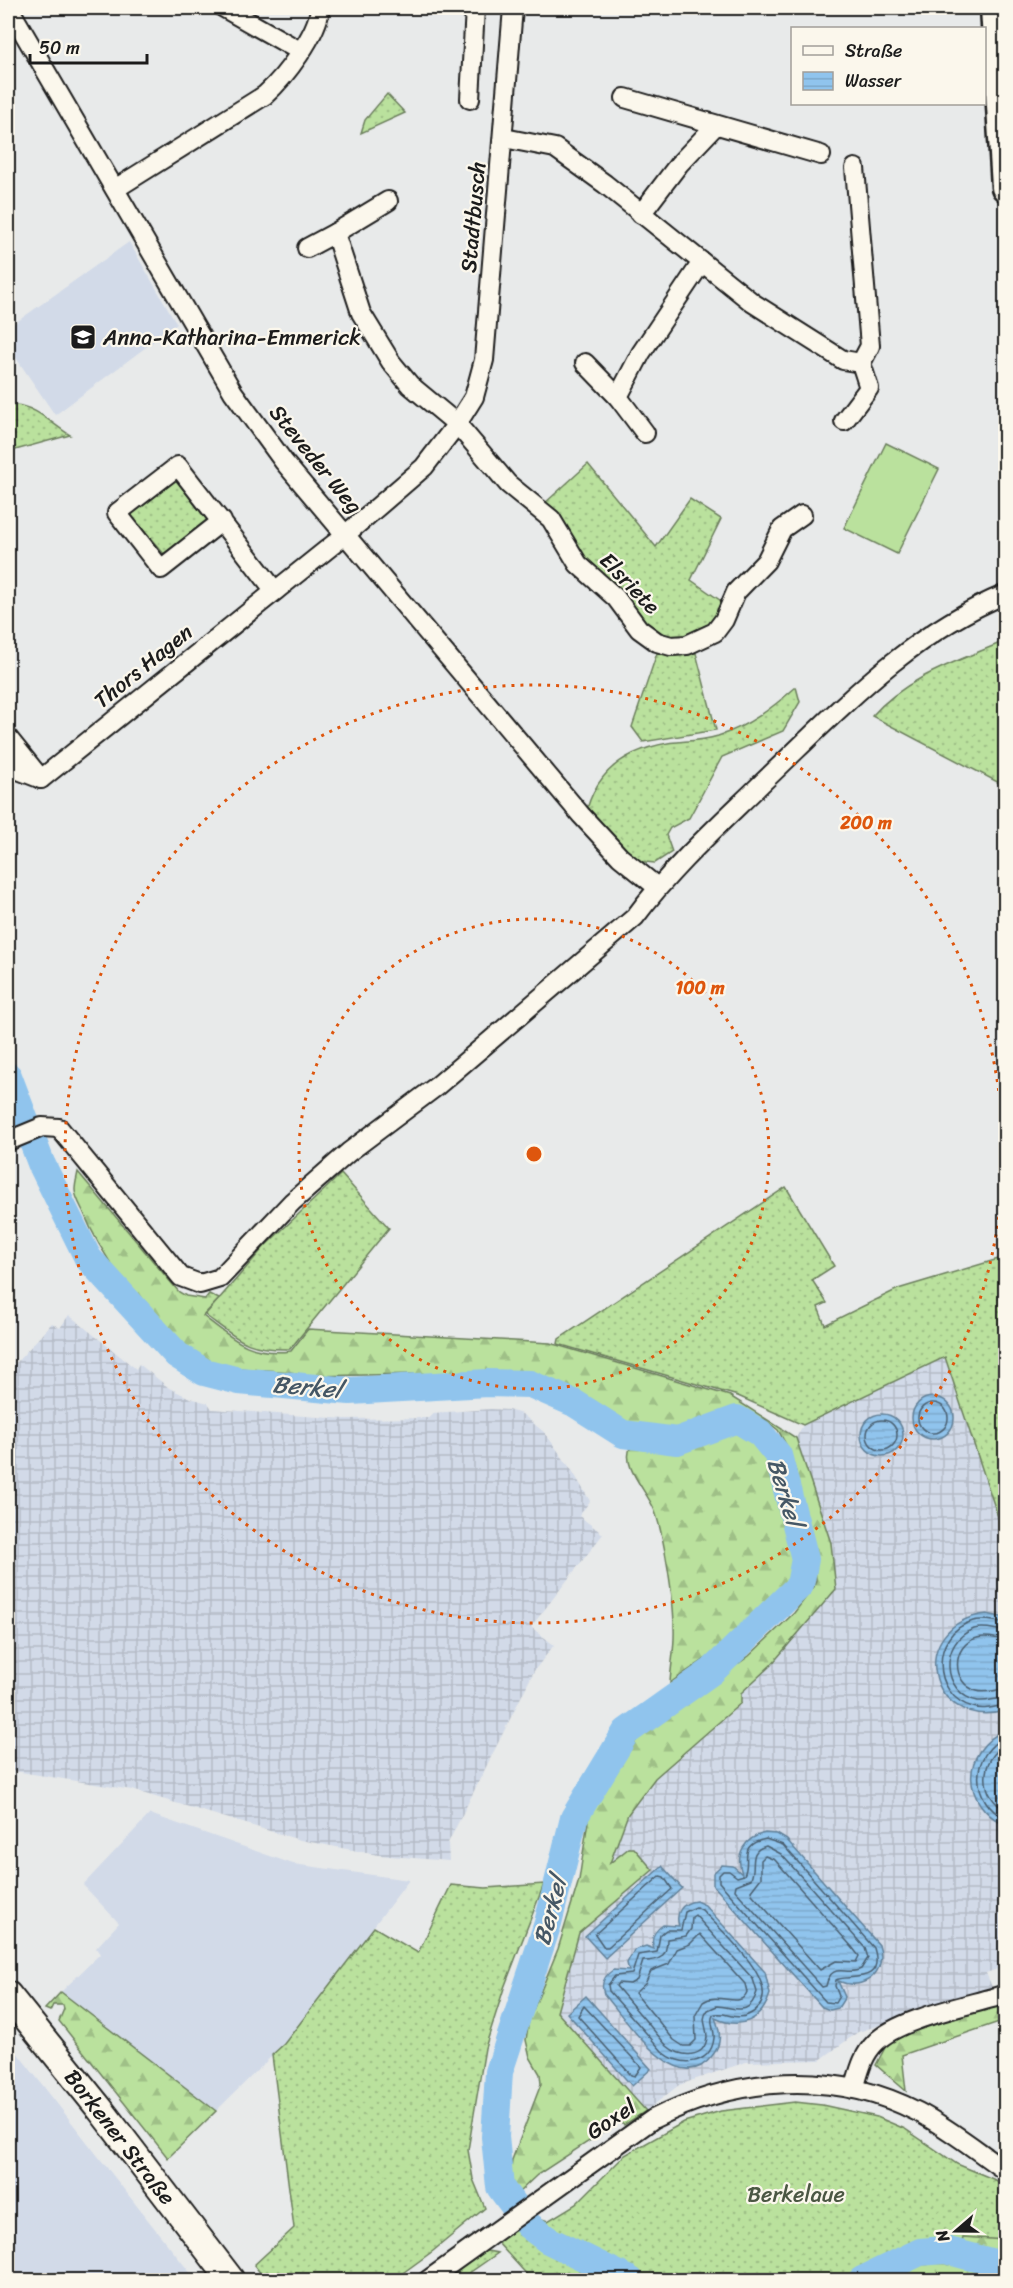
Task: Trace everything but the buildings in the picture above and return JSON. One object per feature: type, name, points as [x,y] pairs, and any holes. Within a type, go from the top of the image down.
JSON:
[{"type":"main road","points":[[995,8],[1005,187]]},
{"type":"street","points":[[224,8],[300,51]]},
{"type":"street","points":[[115,189],[265,95],[280,81],[300,51],[320,15],[320,8]]},
{"type":"street","points":[[470,99],[475,8]]},
{"type":"street","name":"Stadtbusch","points":[[345,535],[424,467],[457,424],[474,397],[484,360],[513,8]]},
{"type":"street","name":"Steveder Weg","points":[[9,11],[232,392],[285,462],[345,535],[581,815],[620,857],[657,887]]},
{"type":"street","points":[[625,98],[820,155]]},
{"type":"street","points":[[641,214],[680,164],[716,125]]},
{"type":"street","points":[[504,138],[555,148],[753,303],[843,360],[861,363]]},
{"type":"street","points":[[844,421],[869,388],[861,363],[870,346],[855,168]]},
{"type":"street","points":[[307,248],[388,201]]},
{"type":"street","points":[[335,233],[361,312],[390,362],[410,385],[457,424]]},
{"type":"street","points":[[618,397],[641,352],[702,262]]},
{"type":"street","points":[[585,363],[618,397],[645,433]]},
{"type":"street","name":"Elsriete","points":[[457,424],[508,484],[551,519],[578,564],[616,598],[639,629],[657,642],[671,646],[687,645],[715,632],[724,620],[736,592],[766,561],[782,529],[802,515]]},
{"type":"street","points":[[222,521],[161,569],[117,513],[178,466],[222,521],[275,591]]},
{"type":"street","name":"Thors Hagen","points":[[40,779],[345,535]]},
{"type":"street","points":[[10,1140],[50,1128],[181,1277],[194,1283],[211,1283],[227,1273],[292,1202],[349,1152],[437,1086],[635,917],[657,887],[872,679],[903,652],[939,628],[1005,594]]},
{"type":"street","points":[[8,738],[40,779]]},
{"type":"street","points":[[8,766],[40,779]]},
{"type":"street","points":[[854,2090],[864,2058],[875,2042],[896,2029],[1005,1994]]},
{"type":"street","name":"Borkener Straße","points":[[8,1995],[100,2109],[231,2280]]},
{"type":"street","name":"Goxel","points":[[428,2280],[653,2119],[705,2096],[775,2083],[818,2084],[854,2090],[890,2100],[922,2115],[1005,2171]]},
{"type":"shaded area","name":"Anna-Katharina-Emmerick","points":[[129,242],[177,324],[55,415],[8,346],[8,328]]},
{"type":"shaded area","points":[[69,1315],[136,1369],[139,1364],[169,1388],[208,1403],[212,1409],[345,1419],[429,1418],[433,1413],[508,1410],[522,1414],[545,1433],[573,1472],[590,1501],[579,1516],[603,1534],[531,1627],[554,1645],[534,1671],[448,1843],[449,1861],[378,1855],[300,1840],[132,1790],[8,1770],[8,1372],[52,1323],[60,1328]]},
{"type":"shaded area","points":[[946,1357],[1005,1538],[1006,1966],[986,1973],[993,1989],[858,2032],[820,2060],[746,2062],[679,2085],[646,2111],[557,2013],[579,1933],[612,1863],[610,1863],[628,1814],[655,1778],[741,1704],[741,1693],[771,1665],[836,1589],[831,1543],[796,1438],[803,1425]]},
{"type":"shaded area","points":[[150,1814],[293,1864],[409,1880],[284,2044],[216,2111],[61,1992],[100,1954],[96,1948],[119,1923],[83,1885]]},
{"type":"shaded area","points":[[12,2046],[196,2280],[8,2280],[8,2051]]},
{"type":"green space","points":[[387,94],[405,113],[361,133],[365,120]]},
{"type":"green space","points":[[15,405],[36,412],[70,435],[8,452],[8,407]]},
{"type":"green space","points":[[886,443],[939,469],[897,554],[844,528]]},
{"type":"green space","points":[[588,464],[656,547],[690,499],[721,519],[691,580],[724,603],[710,625],[692,637],[661,637],[645,626],[580,556],[545,503]]},
{"type":"green space","points":[[175,479],[208,521],[165,555],[130,515]]},
{"type":"green space","points":[[1005,641],[1005,786],[872,716],[886,702],[917,680]]},
{"type":"green space","points":[[657,653],[675,656],[696,653],[716,730],[643,742],[632,727]]},
{"type":"green space","points":[[796,687],[800,702],[783,731],[722,757],[689,818],[670,828],[666,835],[672,852],[655,863],[635,861],[587,809],[599,783],[617,764],[628,757],[653,746],[705,739],[729,732],[760,716]]},
{"type":"green space","points":[[78,1172],[179,1292],[186,1296],[205,1299],[209,1294],[219,1299],[203,1316],[234,1339],[253,1348],[264,1351],[291,1351],[308,1329],[550,1343],[730,1396],[796,1438],[831,1543],[836,1589],[771,1665],[741,1693],[741,1703],[655,1778],[628,1814],[610,1863],[629,1848],[634,1848],[653,1870],[579,1933],[557,2012],[646,2111],[624,2125],[618,2122],[537,2175],[518,2193],[510,2177],[512,2160],[541,2084],[540,2074],[530,2057],[526,2040],[529,2020],[558,1949],[579,1880],[589,1814],[597,1797],[640,1735],[749,1656],[794,1613],[814,1587],[816,1580],[813,1543],[796,1486],[796,1472],[788,1448],[778,1430],[765,1420],[730,1409],[675,1432],[617,1420],[584,1395],[531,1372],[309,1376],[284,1371],[232,1367],[206,1359],[169,1333],[134,1295],[118,1273],[103,1251],[77,1198],[75,1188]]},
{"type":"green space","points":[[341,1174],[389,1228],[290,1349],[263,1348],[244,1342],[205,1315],[265,1246]]},
{"type":"green space","points":[[786,1187],[834,1266],[812,1280],[827,1303],[818,1307],[825,1325],[898,1289],[1005,1257],[1005,1538],[945,1357],[803,1425],[738,1396],[558,1344],[559,1339]]},
{"type":"green space","points":[[744,1432],[767,1453],[794,1564],[786,1584],[760,1618],[725,1646],[670,1683],[674,1616],[665,1550],[654,1509],[629,1461],[631,1446],[676,1451],[691,1448],[721,1435]]},
{"type":"green space","points":[[544,1884],[504,1988],[485,2048],[468,2150],[473,2179],[485,2208],[433,2251],[393,2280],[266,2280],[254,2265],[294,2228],[272,2055],[284,2044],[374,1927],[418,1953],[451,1885],[486,1888]]},
{"type":"green space","points":[[61,1992],[216,2111],[168,2158],[59,2021],[64,2009],[63,2005],[53,2005],[50,2011],[45,2009]]},
{"type":"green space","points":[[1005,2002],[1005,2020],[902,2055],[906,2091],[876,2065],[890,2038]]},
{"type":"green space","name":"Berkelaue","points":[[795,2102],[822,2105],[877,2117],[905,2129],[957,2164],[1005,2184],[1005,2280],[532,2280],[498,2243],[533,2216],[548,2221],[576,2204],[625,2155],[684,2122],[721,2111]]},
{"type":"green space","points":[[963,2237],[1005,2240],[1005,2259],[1001,2260],[977,2247],[962,2244]]},
{"type":"green space","points":[[481,2250],[498,2253],[459,2280],[440,2280]]},
{"type":"green space","points":[[913,2263],[971,2264],[986,2273],[1005,2275],[1005,2280],[887,2280]]},
{"type":"water","points":[[933,1397],[948,1403],[954,1418],[948,1433],[933,1439],[918,1433],[912,1418],[918,1403]]},
{"type":"water","points":[[882,1414],[897,1420],[903,1435],[897,1450],[882,1456],[867,1450],[861,1435],[867,1420]]},
{"type":"water","points":[[987,1614],[1006,1618],[1005,1711],[978,1713],[957,1706],[943,1692],[936,1674],[936,1654],[944,1636],[961,1622]]},
{"type":"water","points":[[1005,1730],[1005,1825],[991,1816],[980,1804],[974,1791],[972,1778],[974,1764],[980,1751],[990,1739]]},
{"type":"water","points":[[765,1833],[777,1834],[787,1840],[879,1945],[880,1964],[877,1972],[871,1978],[856,1984],[838,1981],[845,1997],[838,2008],[830,2010],[822,2007],[713,1885],[713,1873],[722,1865],[733,1866],[742,1874],[740,1860],[743,1848],[752,1839]]},
{"type":"water","points":[[662,1866],[682,1888],[605,1958],[585,1936]]},
{"type":"water","points":[[696,1901],[705,1905],[765,1972],[770,1994],[762,2011],[749,2021],[733,2023],[715,2018],[720,2038],[718,2047],[712,2056],[698,2067],[684,2069],[668,2062],[638,2036],[604,1994],[602,1986],[605,1977],[613,1970],[629,1971],[627,1963],[634,1950],[646,1946],[654,1949],[653,1938],[657,1930],[663,1925],[679,1926],[680,1909]]},
{"type":"water","points":[[586,1996],[651,2069],[632,2086],[567,2013]]},
{"type":"waterway","name":"Berkel","points":[[8,1076],[41,1163],[88,1258],[177,1355],[204,1372],[239,1381],[350,1391],[487,1383],[530,1384],[574,1403],[623,1434],[677,1441],[737,1419],[760,1433],[778,1455],[805,1559],[800,1585],[712,1671],[626,1732],[574,1818],[548,1923],[499,2072],[495,2137],[500,2187],[528,2225],[548,2240],[630,2280]]},
{"type":"waterway","name":"Berkel","points":[[862,2280],[920,2252],[945,2250],[1006,2266]]},
{"type":"place","name":"Anna-Katharina-Emmerick","points":[[83,337]]}]
